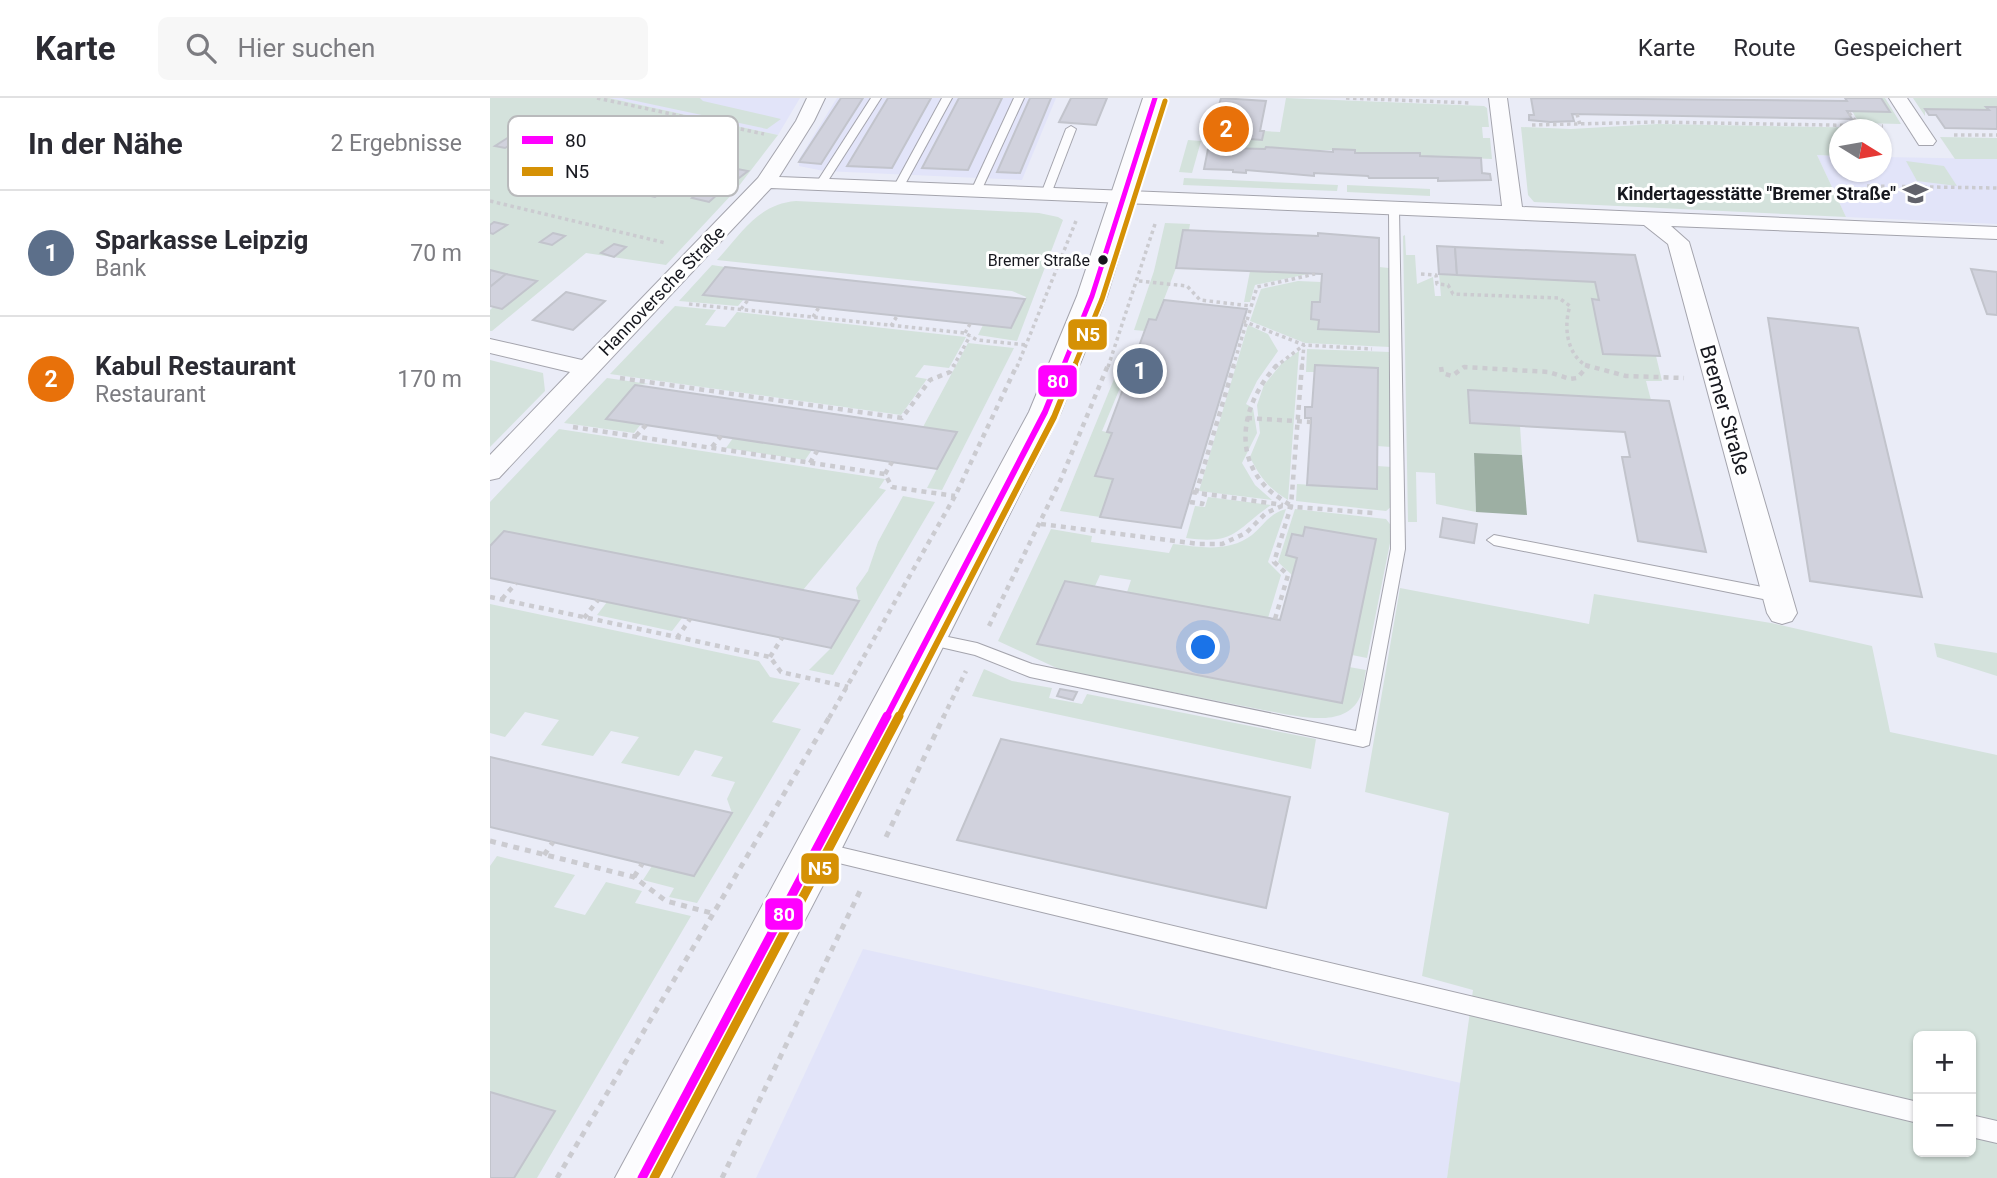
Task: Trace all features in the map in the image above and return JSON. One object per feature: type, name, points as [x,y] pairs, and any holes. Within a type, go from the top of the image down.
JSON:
[{"type":"main road","points":[[642,1178],[818,850],[1045,412],[1092,296],[1104,196],[1155,98]]},
{"type":"street","name":"Hannoversche Straße","points":[[490,471],[766,182],[793,141],[816,98]]},
{"type":"street","points":[[1498,98],[1513,214]]},
{"type":"street","points":[[1898,98],[1934,138]]},
{"type":"street","points":[[766,182],[1997,233]]},
{"type":"street","name":"Bremer Straße","points":[[1650,219],[1678,242],[1780,604]]},
{"type":"street","points":[[490,346],[588,369]]},
{"type":"lane","points":[[820,185],[876,98]]},
{"type":"lane","points":[[898,188],[947,98]]},
{"type":"lane","points":[[976,191],[1018,98]]},
{"type":"lane","points":[[1046,194],[1071,129]]},
{"type":"lane","points":[[929,639],[977,649],[1030,670],[1363,740],[1398,549],[1394,209]]},
{"type":"lane","points":[[1494,540],[1780,604]]},
{"type":"lane","points":[[818,850],[1913,1112]]},
{"type":"lane","points":[[1976,1127],[1997,1132]]},
{"type":"path","points":[[597,98],[679,116]]},
{"type":"path","points":[[1346,98],[1476,103]]},
{"type":"path","points":[[1849,113],[1854,119]]},
{"type":"path","points":[[1577,114],[1580,125]]},
{"type":"path","points":[[1635,115],[1637,123]]},
{"type":"path","points":[[1699,116],[1702,123]]},
{"type":"path","points":[[1764,117],[1767,124]]},
{"type":"path","points":[[1826,119],[1829,124]]},
{"type":"path","points":[[1530,125],[1829,125]]},
{"type":"path","points":[[738,129],[793,141]]},
{"type":"path","points":[[1993,129],[1997,135]]},
{"type":"path","points":[[1934,138],[1997,135]]},
{"type":"path","points":[[1867,186],[1997,188]]},
{"type":"path","points":[[557,1178],[848,687],[955,496],[1027,345],[1104,196]]},
{"type":"path","points":[[490,201],[700,251]]},
{"type":"path","points":[[722,1178],[977,649],[1041,524],[1113,358],[1156,221]]},
{"type":"path","points":[[1315,274],[1257,287],[1194,493],[1291,506],[1399,516]]},
{"type":"path","points":[[1437,276],[1437,284],[1448,285],[1453,294],[1559,298],[1570,306],[1565,315],[1573,355],[1588,366],[1630,376],[1690,378]]},
{"type":"path","points":[[1139,281],[1188,286],[1200,300],[1251,306]]},
{"type":"path","points":[[654,300],[965,333],[976,340],[1027,345]]},
{"type":"path","points":[[741,309],[748,300]]},
{"type":"path","points":[[813,317],[819,307]]},
{"type":"path","points":[[891,326],[897,316]]},
{"type":"path","points":[[1245,321],[1304,345],[1397,350]]},
{"type":"path","points":[[965,333],[970,324]]},
{"type":"path","points":[[617,377],[902,418],[930,380],[950,372],[970,336]]},
{"type":"path","points":[[1291,506],[1267,490],[1256,478],[1247,459],[1244,437],[1255,391],[1269,370],[1286,355],[1304,345]]},
{"type":"path","points":[[1275,619],[1288,575],[1274,562],[1291,506],[1304,345]]},
{"type":"path","points":[[1441,367],[1444,375],[1452,376],[1464,367],[1549,372],[1570,379],[1577,378],[1588,366]]},
{"type":"path","points":[[1247,418],[1311,422]]},
{"type":"path","points":[[537,421],[885,474]]},
{"type":"path","points":[[636,436],[646,425]]},
{"type":"path","points":[[712,448],[721,436]]},
{"type":"path","points":[[810,463],[817,451]]},
{"type":"path","points":[[885,474],[892,462]]},
{"type":"path","points":[[885,474],[892,486],[955,496]]},
{"type":"path","points":[[1189,502],[1202,504],[1205,494]]},
{"type":"path","points":[[1041,524],[1199,544],[1222,544],[1247,533],[1266,513],[1282,506],[1291,506]]},
{"type":"path","points":[[501,600],[516,583]]},
{"type":"path","points":[[490,597],[770,657],[781,672],[848,687]]},
{"type":"path","points":[[584,618],[598,600]]},
{"type":"path","points":[[677,638],[690,620]]},
{"type":"path","points":[[770,657],[782,638]]},
{"type":"path","points":[[490,841],[634,877],[666,901],[715,914]]},
{"type":"path","points":[[544,855],[553,842]]},
{"type":"path","points":[[634,877],[642,864]]},
{"type":"shaded area","points":[[490,98],[609,98],[691,116],[508,116],[508,196],[730,196],[666,265],[586,253],[492,331],[490,310],[493,307],[502,309],[537,281],[490,270]]},
{"type":"shaded area","points":[[609,98],[800,98],[778,135],[738,126],[738,116],[691,116]]},
{"type":"shaded area","points":[[622,98],[700,98],[703,101],[781,119],[767,129],[738,123],[738,116],[706,116]]},
{"type":"shaded area","points":[[837,98],[1056,98],[1022,180],[824,171],[799,166],[799,159]]},
{"type":"shaded area","points":[[1286,98],[1484,106],[1487,108],[1489,127],[1482,127],[1483,138],[1490,138],[1492,159],[1420,156],[1419,153],[1355,153],[1355,150],[1225,148],[1224,145],[1209,144],[1211,136],[1262,140],[1264,131],[1280,132]]},
{"type":"shaded area","points":[[1881,98],[1885,98],[1901,124],[1892,124],[1892,119],[1857,119],[1852,111],[1889,112]]},
{"type":"shaded area","points":[[1913,98],[1997,98],[1997,107],[1987,107],[1989,110],[1925,109],[1925,116]]},
{"type":"shaded area","points":[[1658,124],[1829,127],[1829,156],[1817,155],[1846,217],[1534,202],[1528,195],[1521,127],[1571,129]]},
{"type":"shaded area","points":[[738,126],[778,135],[738,187]]},
{"type":"shaded area","points":[[1940,137],[1997,138],[1997,159],[1955,159]]},
{"type":"shaded area","points":[[1188,140],[1201,141],[1192,173],[1179,172]]},
{"type":"shaded area","name":"Kindertagesstätte \"Bremer Straße\"","points":[[1817,155],[1829,156],[1829,181]]},
{"type":"shaded area","name":"Kindertagesstätte \"Bremer Straße\"","points":[[1892,157],[1997,159],[1997,224],[1846,217],[1830,182],[1892,182]]},
{"type":"shaded area","points":[[1906,161],[1944,166],[1957,186],[1917,181]]},
{"type":"shaded area","points":[[1184,178],[1338,185],[1337,191],[1183,185]]},
{"type":"shaded area","points":[[1347,185],[1430,189],[1430,196],[1347,192]]},
{"type":"shaded area","points":[[796,201],[1039,213],[1063,220],[1017,341],[978,335],[983,325],[1012,327],[1026,297],[1012,291],[717,260],[761,214],[783,203]]},
{"type":"shaded area","points":[[1165,223],[1190,224],[1189,230],[1183,230],[1176,268],[1156,320],[1149,319],[1145,331],[1134,330],[1154,271]]},
{"type":"shaded area","points":[[1405,235],[1406,255],[1415,255],[1417,284],[1433,277],[1435,296],[1441,296],[1439,274],[1595,282],[1599,300],[1592,300],[1603,353],[1656,356],[1662,381],[1646,381],[1651,400],[1471,423],[1520,426],[1522,455],[1474,453],[1476,512],[1436,504],[1435,473],[1416,472],[1417,522],[1408,522]]},
{"type":"shaded area","points":[[712,265],[725,267],[704,295],[744,299],[738,306],[679,301]]},
{"type":"shaded area","points":[[1379,267],[1389,268],[1390,347],[1305,343],[1250,321],[1261,289],[1298,281],[1321,282],[1320,302],[1312,302],[1311,319],[1319,320],[1319,329],[1378,332]]},
{"type":"shaded area","points":[[1250,271],[1308,274],[1255,285],[1250,302],[1244,302]]},
{"type":"shaded area","points":[[675,306],[716,310],[705,325],[725,327],[737,312],[966,337],[949,368],[924,365],[915,377],[927,379],[901,415],[610,374]]},
{"type":"shaded area","points":[[1248,325],[1268,334],[1278,351],[1257,381],[1246,404],[1253,408],[1257,433],[1242,463],[1255,485],[1272,500],[1199,491]]},
{"type":"shaded area","points":[[968,343],[1014,348],[942,490],[927,488],[956,432],[923,427]]},
{"type":"shaded area","points":[[1307,349],[1390,352],[1391,447],[1377,446],[1378,368],[1316,365],[1314,372],[1306,372]]},
{"type":"shaded area","points":[[1299,351],[1288,500],[1265,482],[1250,457],[1260,433],[1257,405],[1264,385],[1282,363]]},
{"type":"shaded area","points":[[490,360],[543,373],[545,391],[490,447]]},
{"type":"shaded area","points":[[1121,362],[1116,381],[1122,383],[1102,431],[1112,433],[1113,479],[1100,517],[1060,511]]},
{"type":"shaded area","points":[[607,378],[649,384],[635,385],[607,418],[641,424],[634,433],[564,423]]},
{"type":"shaded area","points":[[559,429],[885,479],[879,488],[886,490],[803,590],[504,531],[490,546],[490,502]]},
{"type":"shaded area","points":[[733,438],[812,450],[805,460],[726,448]]},
{"type":"shaded area","points":[[1474,453],[1522,455],[1527,515],[1476,512]]},
{"type":"shaded area","points":[[1377,466],[1392,467],[1393,505],[1386,511],[1296,501],[1297,484],[1376,489]]},
{"type":"shaded area","points":[[903,496],[935,502],[833,675],[809,670],[831,648],[859,602],[856,588],[868,571],[878,542]]},
{"type":"shaded area","points":[[1208,497],[1271,505],[1225,537],[1203,540],[1186,538],[1195,506],[1205,507]]},
{"type":"shaded area","points":[[1286,509],[1268,562],[1281,575],[1268,618],[1127,592],[1131,580],[1100,575],[1095,586],[1065,581],[1038,644],[1341,703],[1349,667],[1366,670],[1360,697],[1346,712],[1326,718],[1294,716],[1061,670],[998,641],[1051,529],[1092,536],[1091,542],[1169,553],[1173,544],[1224,547],[1243,541],[1271,516]]},
{"type":"shaded area","points":[[1295,509],[1386,519],[1393,528],[1367,658],[1352,655],[1376,539],[1305,527],[1303,536],[1292,534],[1286,555],[1297,558],[1292,575],[1278,562]]},
{"type":"shaded area","points":[[1400,588],[1589,624],[1594,594],[1771,623],[1872,646],[1890,732],[1997,755],[1997,1178],[1447,1178],[1473,990],[1422,976],[1449,813],[1365,792]]},
{"type":"shaded area","points":[[607,602],[682,618],[672,631],[597,615]]},
{"type":"shaded area","points":[[490,604],[759,661],[770,677],[800,683],[772,722],[801,729],[697,903],[669,897],[674,888],[643,880],[652,866],[695,876],[732,813],[727,799],[735,782],[711,776],[723,757],[695,750],[679,776],[621,763],[639,737],[611,731],[593,756],[541,745],[559,720],[525,712],[505,737],[490,733]]},
{"type":"shaded area","points":[[1934,643],[1997,653],[1997,676],[1937,657]]},
{"type":"shaded area","points":[[984,669],[1012,681],[1052,688],[1049,698],[1082,704],[1087,694],[1316,739],[1311,769],[972,696]]},
{"type":"shaded area","points":[[497,856],[575,875],[554,907],[585,915],[606,882],[642,891],[635,903],[691,916],[537,1178],[514,1178],[554,1111],[490,1092],[490,866]]},
{"type":"shaded area","points":[[863,949],[1461,1083],[1447,1178],[756,1178]]},
{"type":"building","points":[[841,98],[863,98],[821,164],[799,162]]},
{"type":"building","points":[[888,98],[931,98],[892,168],[847,166]]},
{"type":"building","points":[[959,98],[1002,98],[968,170],[922,168]]},
{"type":"building","points":[[1030,98],[1051,98],[1020,173],[997,172]]},
{"type":"building","points":[[1071,98],[1107,98],[1096,125],[1059,122]]},
{"type":"building","points":[[1221,98],[1266,101],[1260,131],[1264,131],[1262,140],[1211,136]]},
{"type":"building","points":[[1531,98],[1847,101],[1845,98],[1881,98],[1890,112],[1847,111],[1852,119],[1572,114],[1574,121],[1550,122],[1529,120],[1529,115],[1534,115]]},
{"type":"building","points":[[1986,107],[1997,107],[1997,129],[1945,128],[1936,115],[1929,115],[1925,109],[1989,110]]},
{"type":"building","points":[[508,138],[508,146],[495,146]]},
{"type":"building","points":[[1209,144],[1225,145],[1225,148],[1266,147],[1333,152],[1333,149],[1355,150],[1355,153],[1420,153],[1420,156],[1481,158],[1482,173],[1490,174],[1491,180],[1438,181],[1438,178],[1369,178],[1314,173],[1314,176],[1204,169]]},
{"type":"building","points":[[738,169],[748,171],[738,179]]},
{"type":"building","points":[[694,196],[716,196],[709,202],[692,198]]},
{"type":"building","points":[[494,222],[507,225],[493,234],[490,233],[490,225]]},
{"type":"building","points":[[1183,230],[1318,236],[1318,233],[1379,238],[1379,332],[1318,329],[1319,320],[1311,319],[1312,302],[1320,302],[1322,274],[1176,268]]},
{"type":"building","points":[[553,233],[565,236],[552,245],[540,242]]},
{"type":"building","points":[[614,244],[626,247],[614,257],[601,253]]},
{"type":"building","points":[[1437,246],[1455,247],[1457,275],[1439,274]]},
{"type":"building","points":[[1455,247],[1635,255],[1660,356],[1603,354],[1592,299],[1599,300],[1595,282],[1457,275]]},
{"type":"building","points":[[725,267],[1025,299],[1011,328],[703,295]]},
{"type":"building","points":[[1971,269],[1997,272],[1997,315],[1987,314]]},
{"type":"building","points":[[490,270],[506,274],[490,287]]},
{"type":"building","points":[[506,274],[537,281],[502,309],[490,306],[490,287]]},
{"type":"building","points":[[566,292],[605,301],[573,330],[533,320]]},
{"type":"building","points":[[1164,300],[1247,309],[1181,528],[1100,517],[1113,479],[1095,476],[1112,433],[1107,432],[1149,319],[1156,320]]},
{"type":"building","points":[[1768,318],[1858,328],[1922,597],[1810,581]]},
{"type":"building","points":[[1315,365],[1378,368],[1377,489],[1307,485],[1311,418],[1305,418],[1305,407],[1312,407]]},
{"type":"building","points":[[635,385],[957,432],[937,469],[606,419]]},
{"type":"building","points":[[1468,390],[1669,401],[1706,552],[1638,541],[1622,457],[1630,457],[1625,432],[1470,423]]},
{"type":"building","points":[[1443,518],[1477,524],[1474,543],[1440,537]]},
{"type":"building","points":[[1305,527],[1376,539],[1342,703],[1037,644],[1065,581],[1280,620],[1297,558],[1286,555],[1292,534],[1303,536]]},
{"type":"building","points":[[504,531],[859,601],[831,648],[490,578],[490,546]]},
{"type":"building","points":[[1060,689],[1077,692],[1073,700],[1057,696]]},
{"type":"building","points":[[1001,739],[1290,797],[1266,908],[957,840]]},
{"type":"building","points":[[490,757],[732,813],[694,876],[490,827]]},
{"type":"building","points":[[490,1092],[555,1111],[514,1178],[490,1178]]},
{"type":"transit line","name":"80","points":[[642,1178],[818,850],[1045,412],[1092,296],[1155,98]]},
{"type":"transit line","name":"N5","points":[[654,1178],[827,855],[1054,417],[1102,299],[1165,101]]},
{"type":"place","name":"Kabul Restaurant","points":[[1226,129]]},
{"type":"place","name":"Kindertagesstätte \"Bremer Straße\"","points":[[1916,194]]},
{"type":"place","name":"Bremer Straße","points":[[1103,260]]},
{"type":"place","name":"Sparkasse Leipzig","points":[[1140,371]]}]
